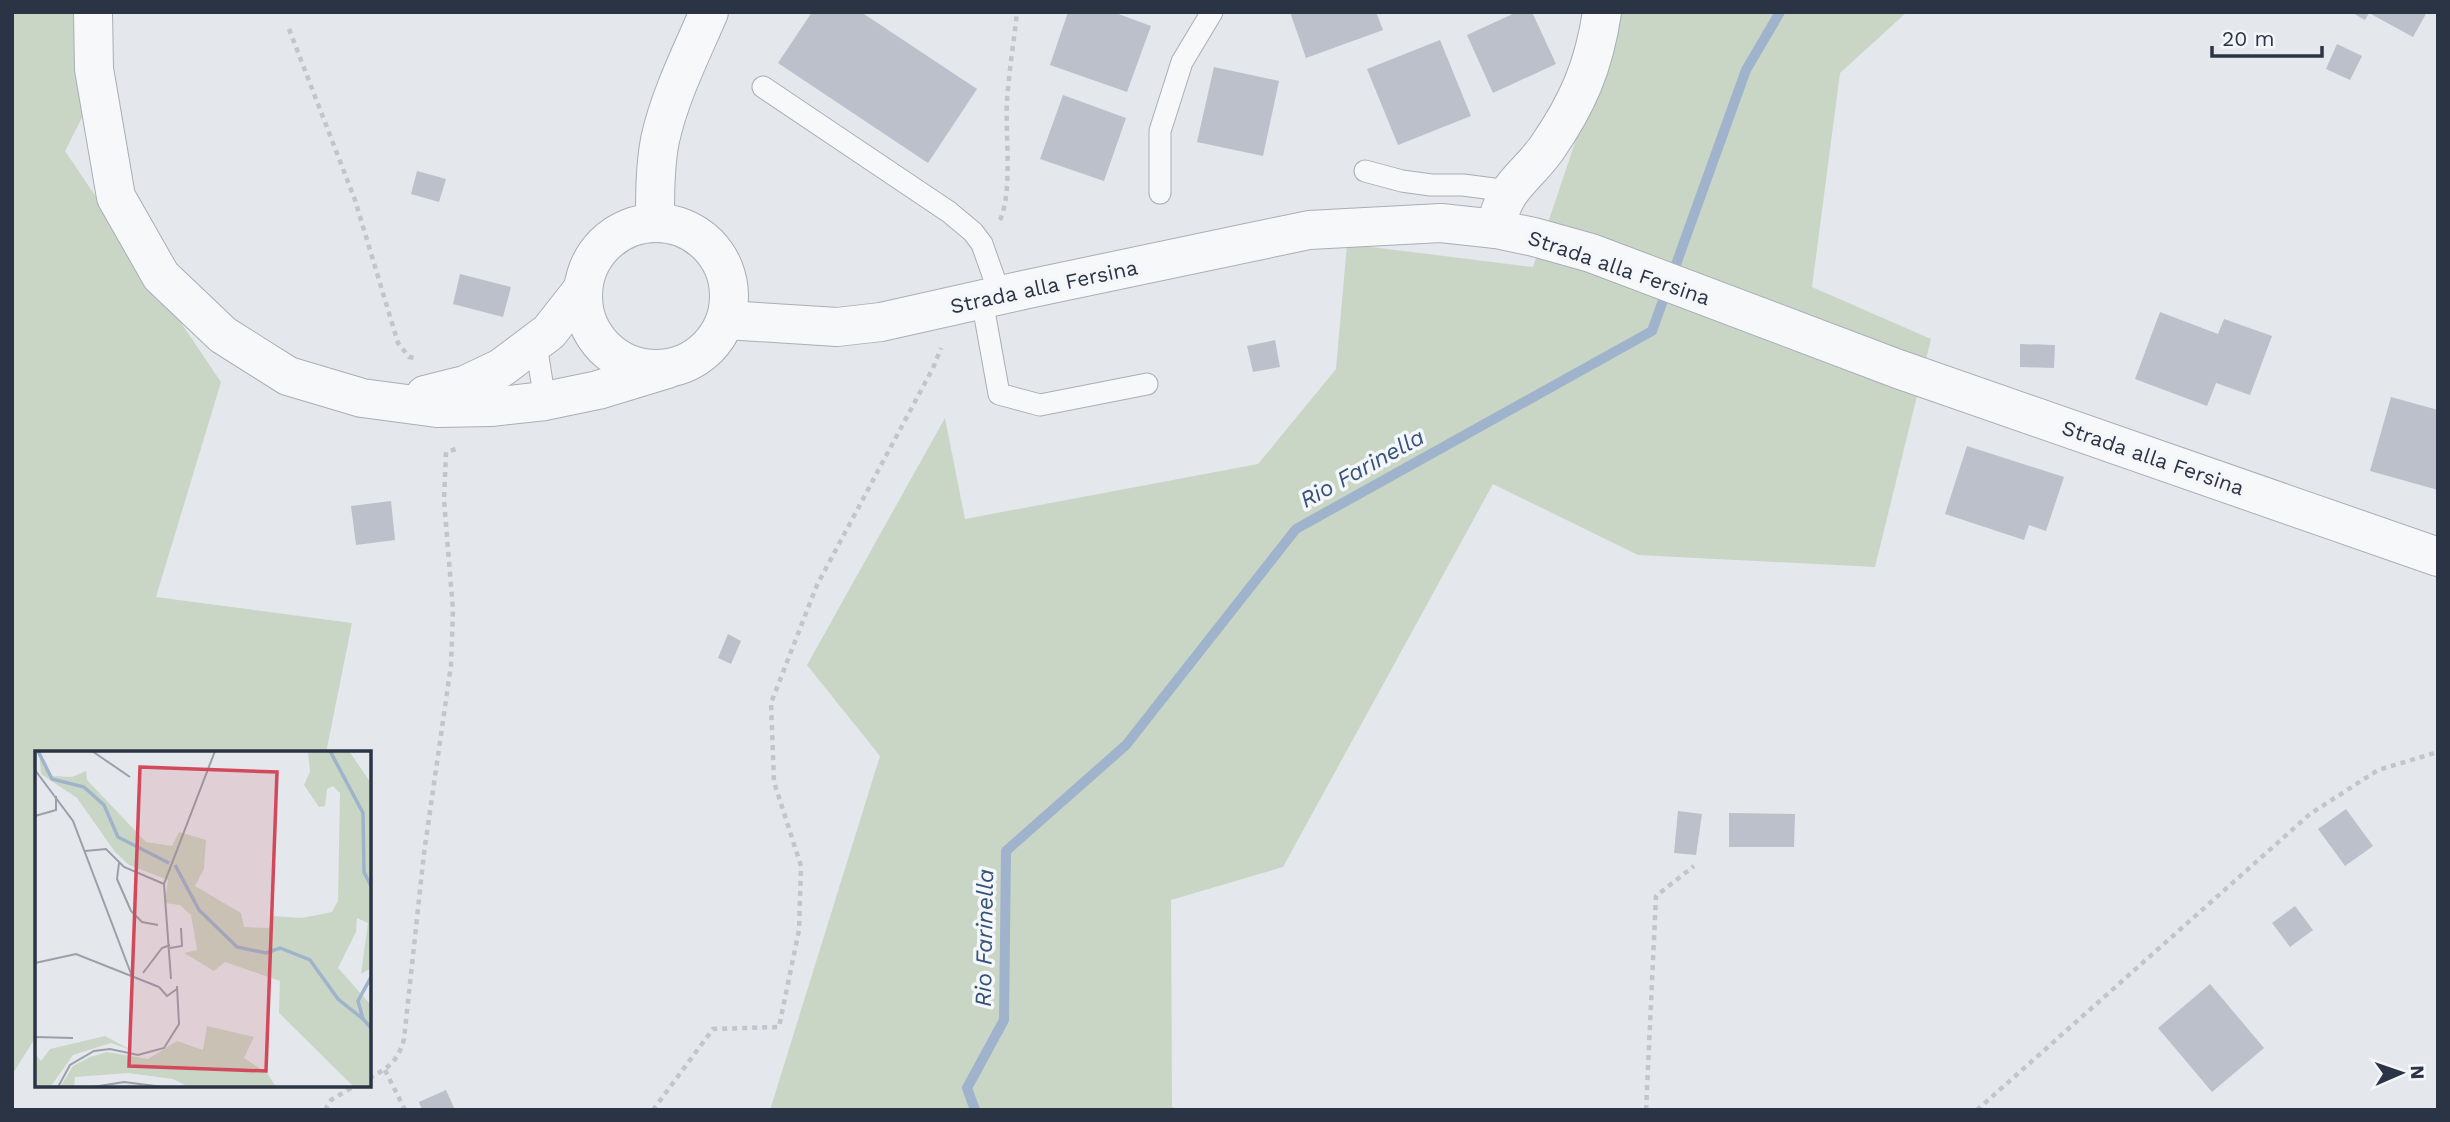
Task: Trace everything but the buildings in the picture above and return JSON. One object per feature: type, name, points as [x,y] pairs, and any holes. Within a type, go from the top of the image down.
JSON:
[{"type":"street","points":[[93,12],[94,69],[116,197],[161,276],[223,335],[288,376],[362,398],[437,408],[491,407],[545,401],[598,390],[686,364],[703,353],[717,338],[726,320],[730,292],[723,264],[707,241],[683,226],[655,221],[628,227],[605,242],[589,264],[582,290],[588,323],[606,350],[635,366],[667,369]]},
{"type":"street","points":[[655,221],[660,141],[672,96],[709,12]]},
{"type":"street","points":[[1496,229],[1499,209],[1509,191],[1545,150],[1578,99],[1597,45],[1602,12]]},
{"type":"street","name":"Strada alla Fersina","points":[[726,320],[837,327],[881,322],[1309,230],[1441,223],[1496,229],[1591,253],[1898,369],[2438,557]]},
{"type":"street","points":[[404,402],[435,391],[465,385],[501,368],[549,332],[582,290]]},
{"type":"lane","points":[[1160,193],[1160,131],[1182,62],[1212,12]]},
{"type":"lane","points":[[762,87],[948,212],[973,232],[982,244],[991,298],[999,394],[1040,405],[1147,384]]},
{"type":"lane","points":[[1365,171],[1402,181],[1509,191]]},
{"type":"lane","points":[[532,344],[538,356],[545,401]]},
{"type":"path","points":[[982,244],[1004,212],[1007,99],[1017,12]]},
{"type":"path","points":[[289,29],[355,200],[398,343],[409,357],[419,359]]},
{"type":"path","points":[[653,1110],[713,1029],[779,1027],[799,930],[801,866],[774,782],[771,703],[817,585],[933,368],[944,338],[940,310]]},
{"type":"path","points":[[371,1077],[385,1070],[399,1055],[404,1039],[424,853],[451,665],[453,610],[444,500],[446,452],[466,446]]},
{"type":"path","points":[[1977,1110],[2310,814],[2378,770],[2438,752]]},
{"type":"path","points":[[1646,1110],[1656,896],[1694,866]]},
{"type":"path","points":[[385,1070],[405,1110]]},
{"type":"path","points":[[325,1110],[331,1100],[353,1087]]},
{"type":"green space","points":[[12,12],[82,12],[96,90],[65,151],[221,382],[156,597],[352,623],[326,751],[35,751],[35,1038],[12,1075]]},
{"type":"green space","points":[[1619,12],[1907,12],[1840,73],[1812,287],[1931,339],[1875,567],[1638,555],[1493,484],[1283,867],[1171,900],[1172,1107],[1180,1110],[770,1110],[880,756],[807,665],[945,418],[965,519],[1258,464],[1336,369],[1347,244],[1533,267]]},
{"type":"waterway","name":"Rio Farinella","points":[[975,1110],[967,1088],[1004,1020],[1006,851],[1126,745],[1296,529],[1652,331],[1746,70],[1780,12]]}]
